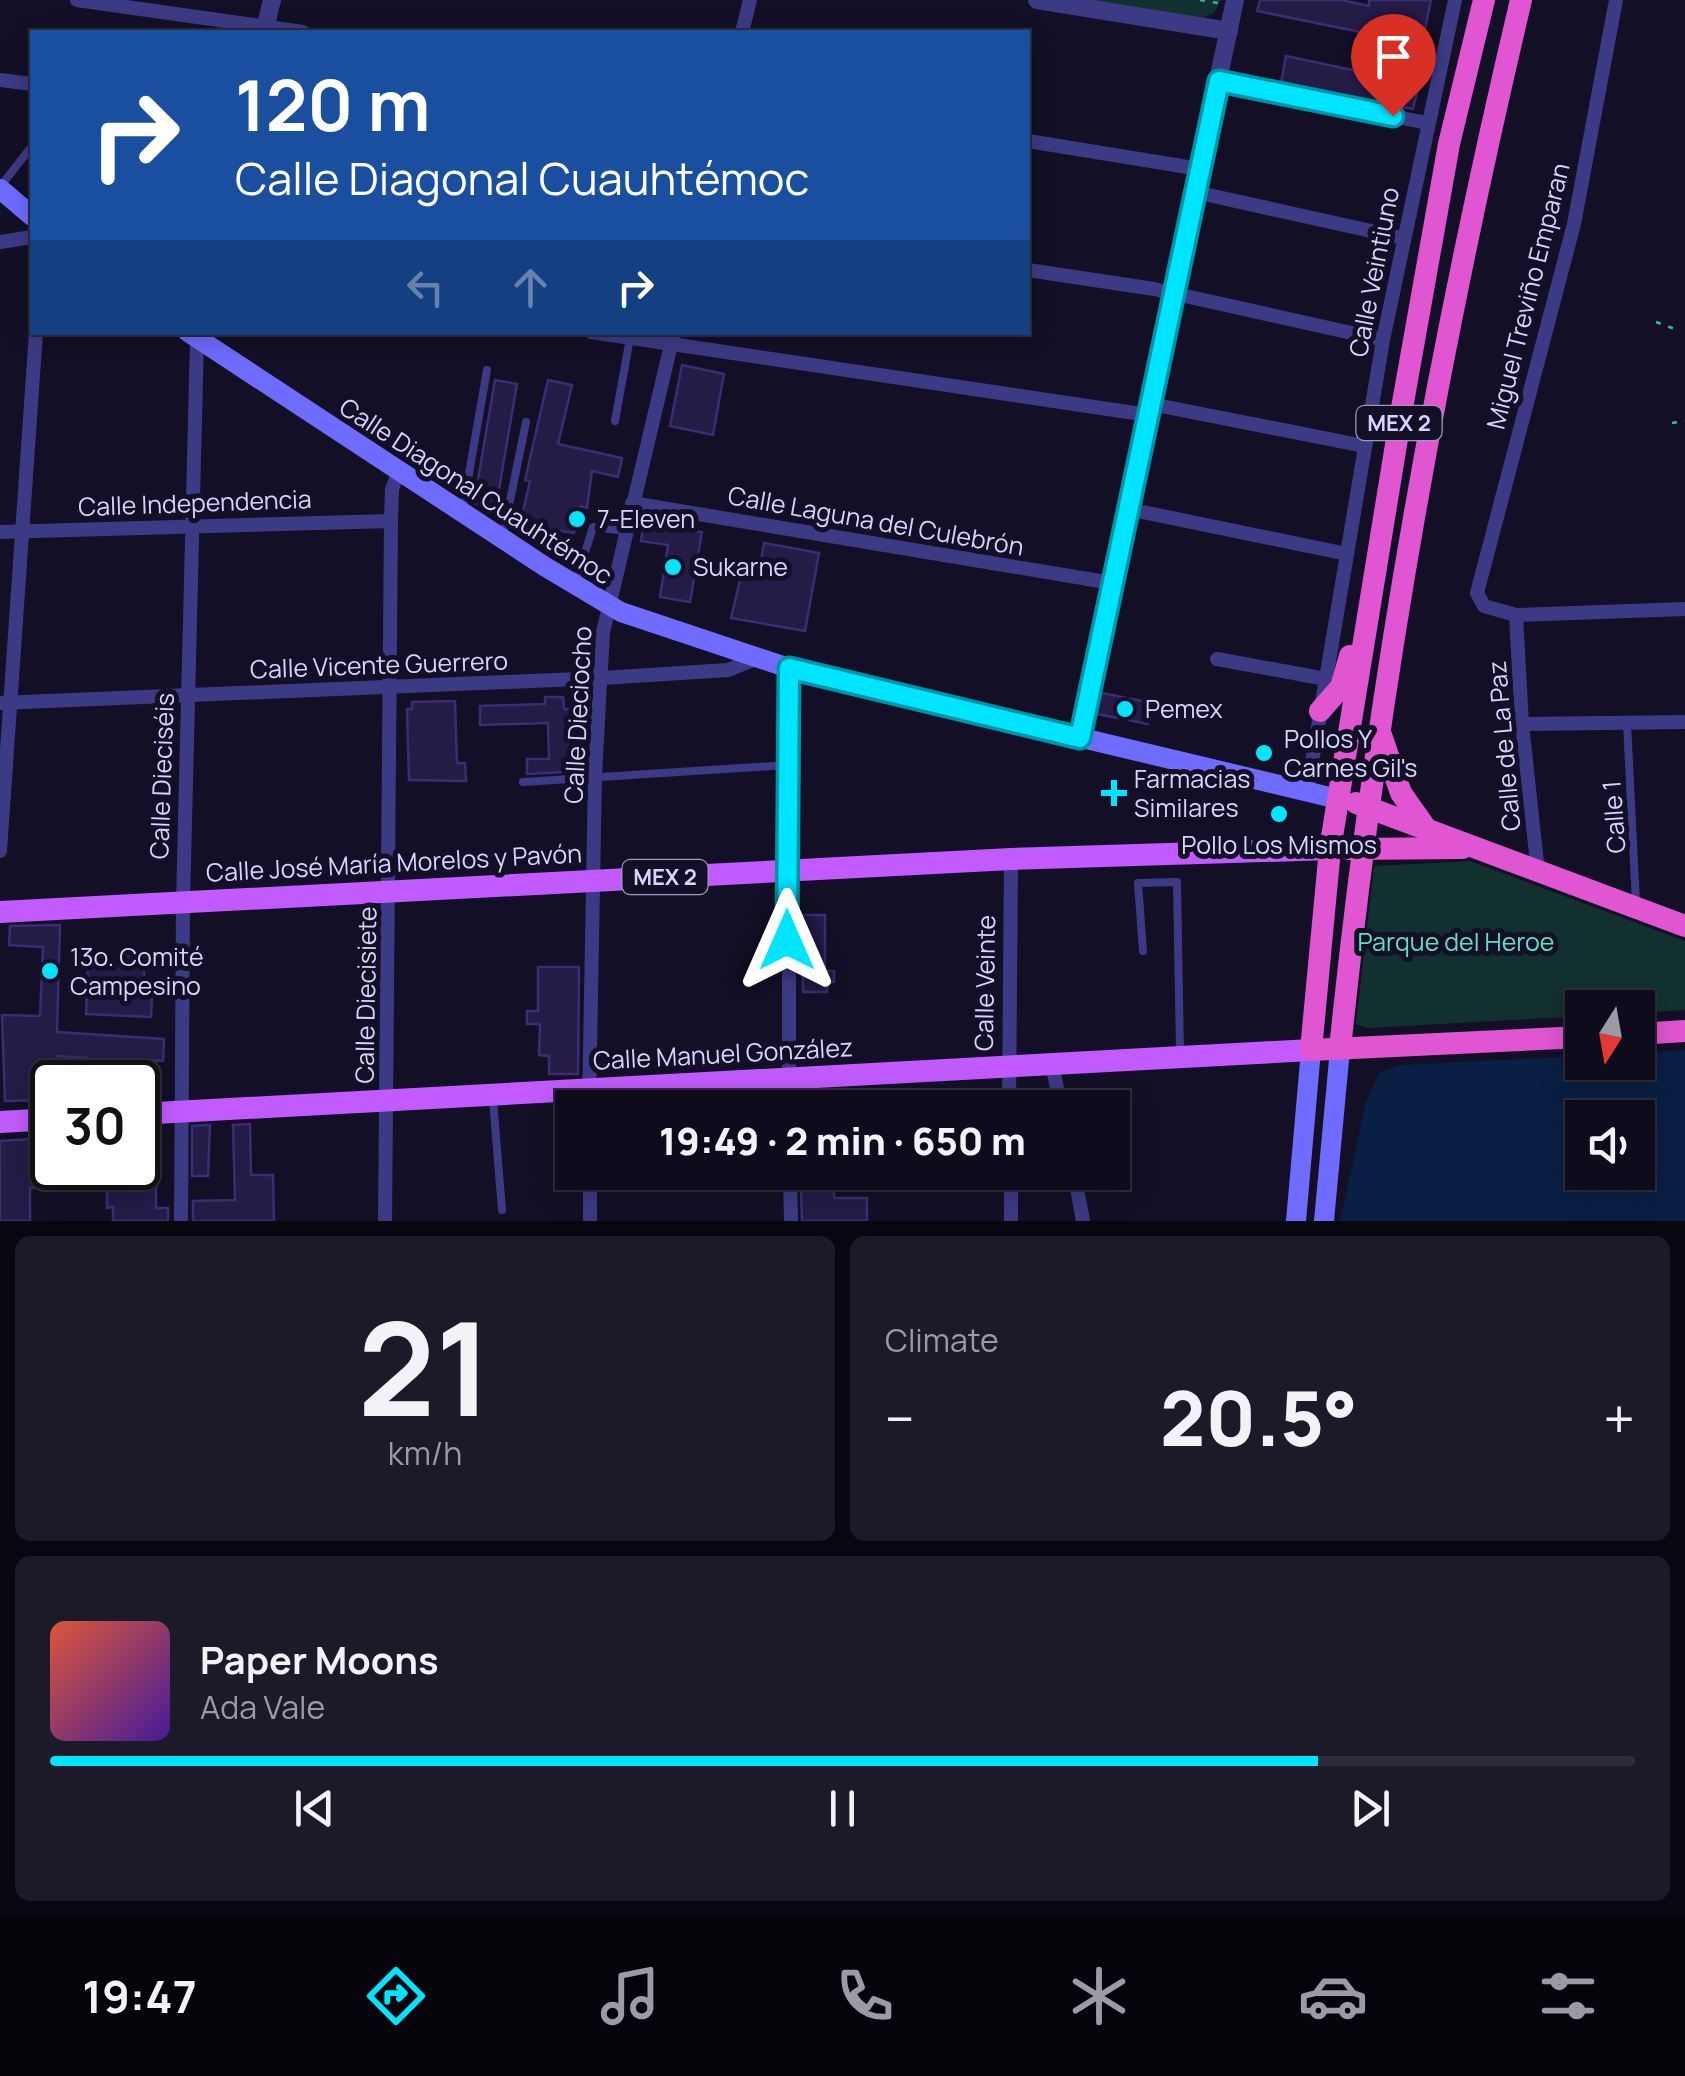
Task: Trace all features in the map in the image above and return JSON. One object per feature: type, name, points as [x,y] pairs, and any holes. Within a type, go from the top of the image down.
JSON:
[{"type":"highway","name":"MEX 2","points":[[1310,1050],[1338,798],[1435,217],[1484,0]]},
{"type":"highway","name":"MEX 2","points":[[1340,1049],[1360,849],[1378,725],[1456,280],[1521,0]]},
{"type":"highway","points":[[1320,711],[1341,687],[1358,626],[1372,603]]},
{"type":"highway","points":[[1378,725],[1401,793],[1428,830]]},
{"type":"highway","points":[[1338,798],[1367,805],[1473,848]]},
{"type":"highway","name":"MEX 2","points":[[1330,849],[1473,848],[1685,926]]},
{"type":"highway","points":[[1655,1033],[1685,1032]]},
{"type":"highway","points":[[1310,1050],[1565,1038]]},
{"type":"main road","points":[[0,188],[30,214]]},
{"type":"main road","name":"Calle Diagonal Cuauhtémoc","points":[[194,335],[608,605],[789,668],[1338,798]]},
{"type":"main road","name":"Calle José María Morelos y Pavón","points":[[0,912],[786,870],[1330,849]]},
{"type":"main road","points":[[1324,1221],[1340,1049]]},
{"type":"main road","points":[[1296,1221],[1310,1050]]},
{"type":"main road","name":"Calle Manuel González","points":[[669,1090],[788,1078],[1310,1050]]},
{"type":"main road","name":"Calle Manuel González","points":[[160,1113],[492,1094],[555,1097]]},
{"type":"main road","points":[[0,1122],[30,1120]]},
{"type":"street","points":[[77,0],[265,30],[272,0]]},
{"type":"street","points":[[742,30],[750,0]]},
{"type":"street","points":[[1037,0],[1230,31]]},
{"type":"street","points":[[1080,738],[1236,0]]},
{"type":"street","name":"Calle Veintiuno","points":[[1306,792],[1383,340],[1455,0]]},
{"type":"street","name":"Miguel Treviño Emparan","points":[[1516,615],[1480,601],[1477,594],[1506,469],[1574,224],[1616,0]]},
{"type":"street","points":[[0,80],[30,84]]},
{"type":"street","points":[[1219,81],[1428,122]]},
{"type":"street","points":[[1030,141],[1200,168]]},
{"type":"street","points":[[1195,192],[1403,238]]},
{"type":"street","points":[[0,242],[30,237]]},
{"type":"street","points":[[1030,270],[1174,294],[1383,340]]},
{"type":"street","points":[[0,850],[5,702],[36,335]]},
{"type":"street","name":"Calle Dieciséis","points":[[181,1221],[194,335]]},
{"type":"street","points":[[610,335],[672,338],[1364,446]]},
{"type":"street","name":"Calle Dieciocho","points":[[589,1090],[595,774],[608,605],[672,338]]},
{"type":"street","name":"Calle Diecisiete","points":[[385,1221],[391,521],[392,489],[399,472]]},
{"type":"street","name":"Calle Laguna del Culebrón","points":[[632,502],[1112,583]]},
{"type":"street","points":[[1128,509],[1346,554]]},
{"type":"street","name":"Calle Independencia","points":[[0,532],[391,521]]},
{"type":"street","points":[[1516,615],[1685,610]]},
{"type":"street","name":"Calle de La Paz","points":[[1516,615],[1522,724],[1538,872]]},
{"type":"street","name":"Calle Vicente Guerrero","points":[[5,702],[602,678],[728,670],[758,658]]},
{"type":"street","points":[[1217,659],[1326,679]]},
{"type":"street","points":[[788,1090],[789,668]]},
{"type":"street","points":[[1522,724],[1685,722]]},
{"type":"street","name":"Calle Veinte","points":[[1010,1090],[1011,860]]},
{"type":"street","points":[[1052,1064],[1057,1090]]},
{"type":"street","points":[[590,1190],[590,1221]]},
{"type":"street","points":[[790,1190],[791,1221]]},
{"type":"street","points":[[1010,1190],[1011,1221]]},
{"type":"street","points":[[1077,1190],[1083,1221]]},
{"type":"lane","points":[[0,188],[30,149]]},
{"type":"lane","points":[[614,421],[630,338]]},
{"type":"lane","points":[[462,513],[487,370]]},
{"type":"lane","points":[[502,539],[526,422]]},
{"type":"lane","points":[[574,586],[594,527],[626,531]]},
{"type":"lane","name":"Calle 1","points":[[1627,723],[1636,908]]},
{"type":"lane","points":[[523,782],[587,779],[595,774],[788,765]]},
{"type":"lane","points":[[1143,951],[1138,882],[1177,882],[1180,1057]]},
{"type":"lane","points":[[492,1094],[502,1210]]},
{"type":"path","points":[[1656,322],[1675,329]]},
{"type":"path","points":[[1672,423],[1685,421]]},
{"type":"green space","points":[[1085,0],[1221,0],[1214,13],[1201,19]]},
{"type":"green space","name":"Parque del Heroe","points":[[1470,861],[1685,941],[1685,1010],[1655,1012],[1655,990],[1565,990],[1565,1017],[1368,1028],[1356,1024],[1374,866]]},
{"type":"water","points":[[1685,1050],[1685,1221],[1340,1221],[1366,1102],[1380,1072],[1402,1065],[1565,1057],[1565,1080],[1655,1080],[1655,1052]]},
{"type":"building","points":[[1260,0],[1341,0],[1369,6],[1369,0],[1431,0],[1414,83],[1419,84],[1413,109],[1281,83],[1286,56],[1362,72],[1370,34],[1257,11]]},
{"type":"building","points":[[682,365],[724,374],[713,435],[670,426]]},
{"type":"building","points":[[495,380],[517,384],[496,507],[474,503]]},
{"type":"building","points":[[548,380],[572,385],[558,444],[622,458],[618,477],[592,471],[587,508],[580,506],[574,533],[526,525],[527,517],[522,516],[530,481],[525,480]]},
{"type":"building","points":[[644,523],[702,532],[690,602],[660,597],[668,545],[641,541]]},
{"type":"building","points":[[764,543],[819,553],[805,631],[731,618],[743,568],[759,571]]},
{"type":"building","name":"Pemex","points":[[1102,693],[1152,703],[1148,724],[1097,714]]},
{"type":"building","points":[[545,697],[563,697],[564,709],[581,709],[585,771],[527,774],[527,759],[549,759],[548,723],[480,725],[480,706],[545,704]]},
{"type":"building","points":[[455,701],[457,763],[465,763],[466,781],[409,780],[407,709],[412,709],[412,702]]},
{"type":"building","points":[[802,915],[825,915],[825,971],[834,971],[834,982],[827,983],[827,992],[803,992]]},
{"type":"building","points":[[60,925],[57,1032],[164,1039],[163,1061],[57,1056],[57,1060],[30,1060],[30,1100],[5,1101],[2,1015],[40,1016],[43,947],[9,945],[10,926]]},
{"type":"building","points":[[119,955],[145,956],[143,994],[152,995],[151,1017],[86,1014],[88,963],[118,964]]},
{"type":"building","points":[[538,967],[579,967],[578,1074],[549,1074],[549,1056],[539,1055],[540,1024],[527,1024],[527,1011],[538,1011]]},
{"type":"building","points":[[250,1124],[251,1175],[273,1175],[274,1221],[193,1221],[193,1201],[235,1200],[233,1125]]},
{"type":"building","points":[[210,1125],[208,1176],[192,1176],[192,1126]]},
{"type":"building","points":[[30,1139],[30,1221],[0,1221],[0,1141]]},
{"type":"building","points":[[107,1190],[156,1190],[156,1208],[168,1208],[168,1221],[113,1221],[113,1207],[107,1208]]},
{"type":"building","points":[[801,1191],[834,1191],[834,1198],[867,1198],[867,1221],[802,1221]]},
{"type":"place","name":"7-Eleven","points":[[577,519]]},
{"type":"place","name":"Sukarne","points":[[673,567]]},
{"type":"place","name":"Pemex","points":[[1125,709]]},
{"type":"place","name":"Pollos Y Carnes Gil's","points":[[1264,753]]},
{"type":"place","name":"Farmacias Similares","points":[[1114,793]]},
{"type":"place","name":"Pollo Los Mismos","points":[[1279,814]]},
{"type":"place","name":"13o. Comité Campesino","points":[[50,971]]},
{"type":"route","points":[[787,940],[789,668],[1080,738],[1219,81],[1393,116]]}]
